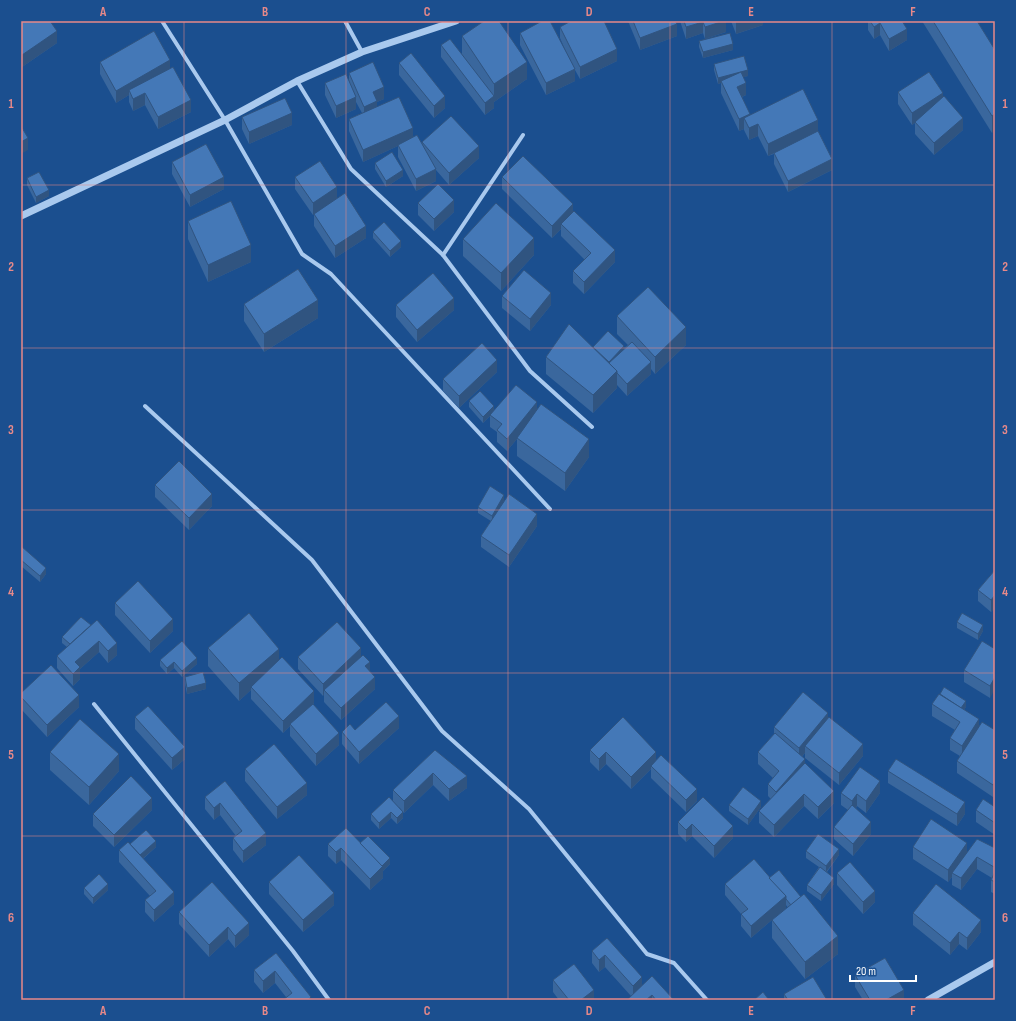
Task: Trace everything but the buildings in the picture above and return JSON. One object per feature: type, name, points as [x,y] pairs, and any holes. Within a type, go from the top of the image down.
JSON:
[{"type":"street","points":[[162,21],[224,120],[302,254],[331,274],[550,509]]},
{"type":"street","points":[[345,21],[362,52]]},
{"type":"street","points":[[21,216],[224,120],[296,81],[362,52],[456,21]]},
{"type":"street","points":[[296,81],[352,169],[443,255],[530,371],[592,427]]},
{"type":"street","points":[[443,255],[523,135]]},
{"type":"street","points":[[145,406],[312,560],[442,731],[529,808],[647,954],[674,963],[707,1000]]},
{"type":"street","points":[[94,704],[293,951],[330,1000]]},
{"type":"street","points":[[928,1000],[995,962]]}]
